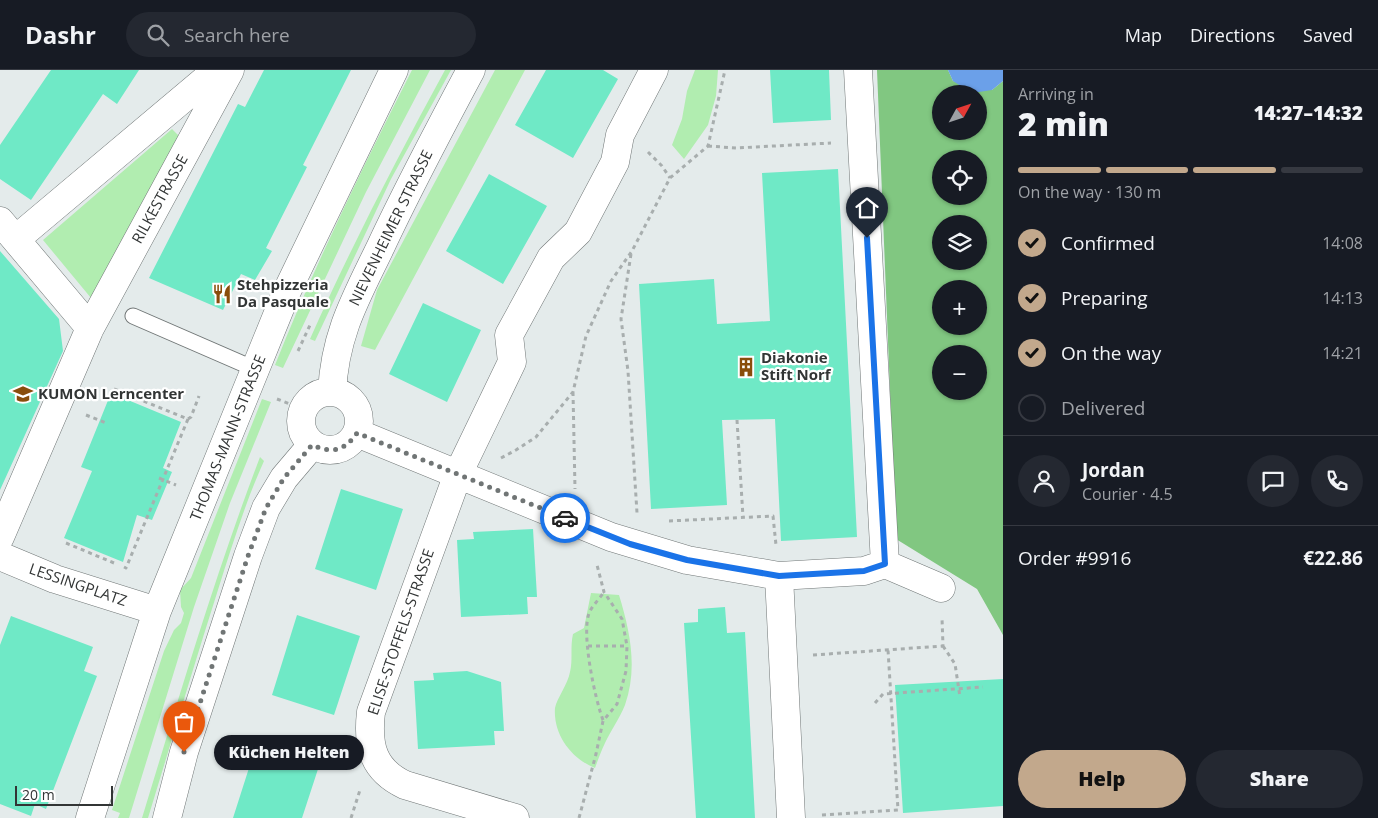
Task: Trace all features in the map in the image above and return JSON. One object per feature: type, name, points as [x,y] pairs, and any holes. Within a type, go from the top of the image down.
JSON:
[{"type":"street","points":[[90,328],[8,230],[217,70]]},
{"type":"street","name":"RILKESTRASSE","points":[[0,537],[90,328],[230,70]]},
{"type":"street","name":"THOMAS-MANN-STRASSE","points":[[90,818],[157,611],[287,291],[394,70]]},
{"type":"street","name":"NIEVENHEIMER STRASSE","points":[[332,392],[336,356],[345,322],[404,198],[471,70]]},
{"type":"street","name":"ELISE-STOFFELS-STRASSE","points":[[515,818],[406,786],[395,780],[380,766],[370,742],[371,712],[458,474],[512,362],[509,335],[551,258],[578,232],[615,162],[620,135],[654,70]]},
{"type":"street","points":[[858,70],[885,564]]},
{"type":"street","points":[[332,392],[345,396],[355,406],[359,419],[357,433],[350,444],[338,450],[325,450],[312,445],[304,435],[301,422],[303,410],[310,400],[320,394],[332,392]]},
{"type":"street","points":[[357,433],[630,544],[687,560],[779,576],[864,571],[885,564],[941,588]]},
{"type":"street","points":[[167,818],[187,743],[248,556],[266,508],[284,478],[312,445]]},
{"type":"street","name":"LESSINGPLATZ","points":[[0,556],[55,580],[157,611]]},
{"type":"street","points":[[779,576],[791,818]]},
{"type":"lane","points":[[133,316],[256,369]]},
{"type":"path","points":[[574,522],[576,466],[573,392],[580,357],[595,314],[611,281],[632,250],[670,178],[708,146],[725,70]]},
{"type":"path","points":[[708,146],[759,147],[862,142]]},
{"type":"path","points":[[632,250],[621,319],[628,371],[637,518]]},
{"type":"path","points":[[295,358],[315,315]]},
{"type":"path","points":[[114,389],[188,419]]},
{"type":"path","points":[[274,408],[281,391]]},
{"type":"path","points":[[458,474],[498,459],[526,444],[545,428],[573,392]]},
{"type":"path","points":[[66,543],[126,568],[199,396]]},
{"type":"path","points":[[278,399],[303,410]]},
{"type":"path","points":[[737,420],[743,517]]},
{"type":"path","points":[[158,478],[174,484]]},
{"type":"path","points":[[663,521],[773,516],[779,576]]},
{"type":"path","points":[[579,818],[603,721],[617,704],[626,671],[627,646],[622,619],[604,592],[597,567],[597,548],[600,531]]},
{"type":"path","points":[[941,588],[943,646],[955,664],[960,697]]},
{"type":"path","points":[[603,721],[596,702],[586,630],[590,612],[604,592]]},
{"type":"path","points":[[588,646],[627,646]]},
{"type":"path","points":[[782,657],[943,646]]},
{"type":"path","points":[[791,818],[898,810],[888,650]]},
{"type":"path","points":[[875,702],[883,694],[983,686]]},
{"type":"green space","points":[[412,70],[430,70],[366,192],[283,368],[275,365],[323,253]]},
{"type":"green space","points":[[445,70],[451,70],[391,179],[315,341],[310,339],[375,203]]},
{"type":"green space","points":[[495,70],[525,70],[375,350],[361,346],[377,290]]},
{"type":"green space","points":[[695,70],[718,70],[716,96],[708,125],[684,159],[672,145],[682,119],[687,91]]},
{"type":"green space","points":[[877,70],[948,70],[953,81],[970,85],[932,85],[932,140],[988,140],[988,89],[992,90],[1003,81],[1003,635],[977,589],[896,539]]},
{"type":"green space","points":[[172,129],[179,136],[91,298],[43,240]]},
{"type":"green space","points":[[262,399],[271,402],[230,503],[194,607],[129,818],[118,818],[120,813],[112,810],[164,651],[174,630],[181,623],[184,613],[181,607],[180,590],[191,578]]},
{"type":"green space","points":[[260,457],[264,461],[233,543],[148,818],[142,818],[213,591]]},
{"type":"green space","points":[[591,593],[619,595],[629,636],[632,663],[629,691],[625,705],[610,733],[595,768],[579,759],[566,745],[557,728],[555,718],[556,704],[570,672],[573,634],[584,628]]},
{"type":"water","points":[[948,70],[1003,70],[1003,81],[992,90],[988,91],[988,85],[959,85],[953,81]]},
{"type":"building","points":[[51,70],[139,70],[117,104],[103,94],[31,200],[0,179],[0,145]]},
{"type":"building","points":[[264,70],[351,70],[303,165],[307,167],[266,248],[272,251],[255,280],[241,274],[223,310],[149,278],[238,104],[245,107]]},
{"type":"building","points":[[546,70],[603,70],[618,79],[573,158],[515,125]]},
{"type":"building","points":[[770,70],[829,70],[831,120],[773,123]]},
{"type":"building","name":"Diakonie Stift Norf","points":[[838,169],[857,537],[781,541],[775,419],[722,420],[727,505],[651,509],[639,284],[714,279],[717,324],[770,321],[762,173]]},
{"type":"building","points":[[489,174],[547,206],[503,284],[446,251]]},
{"type":"building","points":[[0,251],[59,319],[63,351],[0,490]]},
{"type":"building","points":[[423,303],[481,330],[447,402],[389,374]]},
{"type":"building","points":[[111,393],[181,422],[163,468],[172,472],[152,520],[137,515],[123,562],[64,538],[92,471],[81,467]]},
{"type":"building","points":[[341,489],[403,509],[376,590],[315,569]]},
{"type":"building","points":[[533,529],[537,597],[527,597],[528,614],[461,617],[457,540],[474,539],[473,532]]},
{"type":"building","points":[[725,607],[727,633],[745,632],[755,818],[696,818],[684,623],[698,622],[698,609]]},
{"type":"building","points":[[297,615],[360,636],[334,715],[272,695]]},
{"type":"building","points":[[11,616],[93,647],[84,671],[97,676],[46,809],[35,804],[31,816],[0,804],[0,645]]},
{"type":"building","points":[[467,671],[501,682],[504,731],[494,731],[495,745],[418,749],[414,681],[434,680],[433,673]]},
{"type":"building","points":[[1003,679],[1003,806],[903,813],[895,685]]},
{"type":"building","points":[[256,746],[319,766],[302,818],[233,818]]},
{"type":"way so far","points":[[184,752],[248,556],[266,508],[284,478],[312,445],[325,450],[338,450],[350,444],[357,433],[565,518]]},
{"type":"place","name":"Stehpizzeria Da Pasquale","points":[[222,294]]},
{"type":"place","name":"Diakonie Stift Norf","points":[[746,367]]},
{"type":"place","name":"KUMON Lerncenter","points":[[23,394]]},
{"type":"place","name":"Küchen Helten","points":[[184,752]]},
{"type":"route","points":[[565,518],[630,544],[687,560],[779,576],[864,571],[885,564],[867,238]]}]
